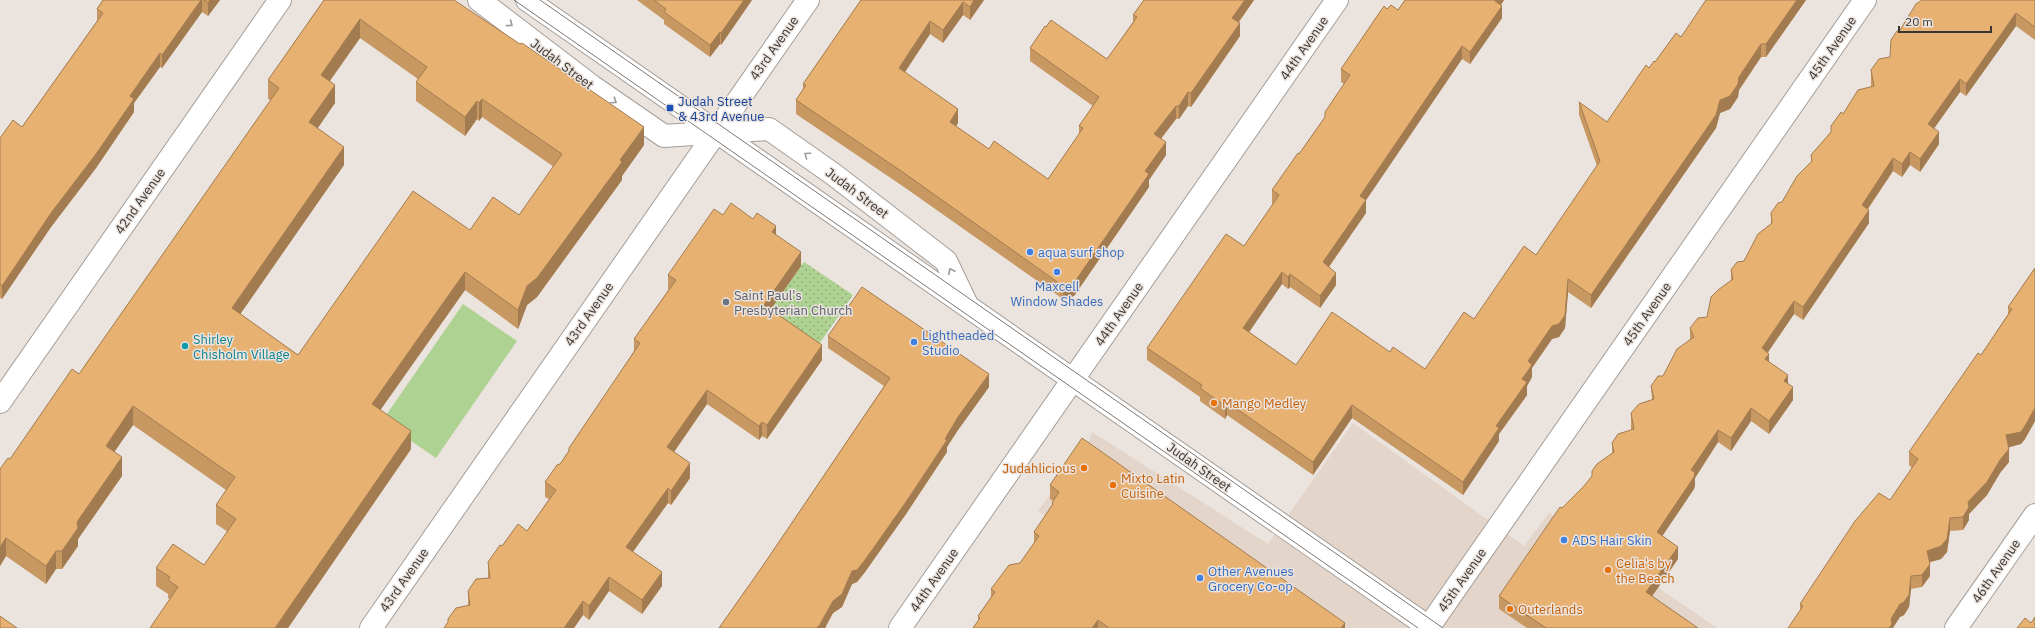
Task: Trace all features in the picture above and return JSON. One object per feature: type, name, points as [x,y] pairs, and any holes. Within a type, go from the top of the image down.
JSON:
[{"type":"street","name":"42nd Avenue","points":[[0,402],[280,0]]},
{"type":"street","name":"Judah Street","points":[[479,0],[593,87],[664,136],[769,129],[827,169],[946,261],[968,306]]},
{"type":"street","name":"Judah Street","points":[[527,0],[1429,628]]},
{"type":"street","name":"43rd Avenue","points":[[371,628],[808,0]]},
{"type":"street","name":"44th Avenue","points":[[900,628],[1337,0]]},
{"type":"street","name":"45th Avenue","points":[[1429,628],[1865,0]]},
{"type":"street","name":"46th Avenue","points":[[1956,628],[2035,515]]},
{"type":"shaded area","points":[[1353,423],[1524,546],[1549,513],[1717,628],[1208,628],[1038,511],[1089,441],[1092,432],[1268,544]]},
{"type":"green space","points":[[804,262],[853,295],[813,353],[756,314],[785,289]]},
{"type":"green space","points":[[463,304],[517,341],[436,458],[382,421]]},
{"type":"building","points":[[103,0],[201,0],[162,55],[160,53],[130,96],[134,99],[96,154],[51,213],[2,286],[0,284],[0,138],[13,120],[22,127],[103,13],[97,9]]},
{"type":"building","points":[[324,0],[454,0],[520,44],[522,43],[644,127],[620,160],[622,162],[537,278],[527,286],[518,310],[465,272],[372,404],[411,431],[275,628],[150,628],[178,587],[168,580],[170,577],[156,568],[173,544],[204,565],[236,519],[216,505],[235,477],[133,406],[106,446],[122,457],[77,522],[78,528],[62,551],[56,551],[46,566],[6,538],[0,547],[0,469],[8,458],[10,459],[72,369],[79,374],[279,88],[268,80]],"holes":[[[360,19],[427,67],[416,82],[465,117],[477,101],[479,103],[482,99],[562,154],[519,215],[493,197],[470,230],[413,191],[298,355],[232,308],[344,147],[309,122],[335,85],[321,75]]]},
{"type":"building","points":[[654,0],[744,0],[721,33],[720,32],[710,45],[664,12],[666,9]]},
{"type":"building","points":[[861,0],[974,0],[970,7],[963,2],[943,30],[930,21],[899,68],[958,109],[950,122],[989,149],[994,141],[1048,179],[1083,128],[1079,126],[1099,97],[1030,48],[1051,20],[1107,59],[1137,17],[1133,15],[1144,0],[1245,0],[1232,18],[1240,23],[1191,93],[1188,92],[1179,106],[1176,106],[1154,134],[1166,142],[1145,171],[1149,174],[1074,283],[1063,286],[904,173],[796,100],[806,85],[803,84]]},
{"type":"building","points":[[1405,0],[1495,0],[1502,6],[1470,52],[1462,46],[1360,196],[1366,200],[1323,262],[1336,273],[1320,296],[1290,274],[1288,277],[1282,272],[1243,328],[1296,365],[1332,312],[1390,352],[1393,347],[1425,369],[1464,312],[1474,319],[1524,246],[1536,255],[1600,161],[1579,102],[1607,122],[1646,65],[1649,68],[1654,61],[1655,62],[1676,33],[1681,37],[1706,0],[1797,0],[1766,44],[1761,44],[1739,77],[1738,84],[1730,96],[1720,100],[1716,115],[1591,295],[1568,279],[1565,315],[1559,324],[1552,326],[1528,361],[1532,365],[1522,379],[1527,382],[1496,426],[1499,428],[1463,482],[1352,405],[1313,462],[1227,402],[1225,406],[1200,388],[1202,385],[1147,348],[1226,234],[1244,246],[1279,195],[1272,190],[1325,117],[1325,112],[1350,75],[1341,69],[1384,6],[1387,9],[1391,5],[1398,10]]},
{"type":"building","points":[[1922,0],[2035,0],[2035,27],[2016,13],[1966,84],[1960,79],[1928,124],[1939,132],[1920,159],[1910,152],[1902,164],[1893,158],[1862,205],[1869,210],[1803,307],[1794,301],[1762,348],[1769,354],[1765,359],[1788,375],[1784,381],[1793,387],[1769,421],[1751,408],[1731,438],[1718,430],[1691,470],[1695,472],[1694,477],[1657,532],[1678,547],[1646,592],[1698,628],[1546,628],[1499,596],[1560,507],[1562,508],[1584,486],[1592,476],[1592,471],[1597,464],[1614,452],[1612,443],[1618,434],[1634,429],[1631,413],[1639,404],[1654,399],[1651,386],[1658,376],[1663,376],[1677,349],[1694,337],[1690,328],[1698,318],[1707,317],[1711,297],[1733,279],[1731,270],[1737,262],[1744,261],[1758,234],[1772,223],[1771,213],[1778,203],[1782,202],[1797,176],[1812,161],[1811,155],[1831,132],[1831,126],[1841,112],[1843,114],[1858,90],[1874,86],[1871,70],[1879,59],[1890,57],[1891,40],[1897,31],[1900,30],[1916,4]]},
{"type":"building","points":[[731,203],[753,219],[757,213],[776,226],[772,232],[801,252],[764,305],[822,345],[767,425],[762,422],[759,426],[707,390],[667,447],[690,463],[671,491],[668,488],[626,547],[662,572],[642,600],[609,577],[589,606],[583,601],[564,628],[444,628],[448,622],[448,619],[456,608],[470,605],[468,591],[476,579],[490,578],[488,562],[500,545],[502,546],[518,524],[527,531],[556,490],[545,482],[569,451],[569,448],[640,343],[634,339],[676,280],[668,275],[714,209],[723,215]]},
{"type":"building","points":[[2035,268],[2035,408],[2021,432],[2006,435],[2009,449],[2000,460],[1987,482],[1968,502],[1969,507],[1963,517],[1950,518],[1947,539],[1941,546],[1927,551],[1930,564],[1922,575],[1911,576],[1909,595],[1904,602],[1900,604],[1891,619],[1892,624],[1889,628],[1788,628],[1803,606],[1800,604],[1855,521],[1879,493],[1890,500],[1918,459],[1909,452],[1978,353],[1981,355],[2012,309],[2008,307]]},
{"type":"building","points":[[862,287],[989,374],[958,417],[945,439],[947,440],[906,502],[865,560],[857,570],[852,571],[842,594],[833,601],[819,626],[816,628],[719,628],[890,378],[828,336]]},
{"type":"building","points":[[1082,438],[1345,623],[1341,628],[1109,628],[1098,620],[1092,628],[973,628],[980,618],[978,616],[995,592],[991,589],[1009,565],[1020,563],[1039,536],[1034,532],[1053,504],[1052,503],[1059,492],[1050,485]]},
{"type":"building","points":[[0,616],[17,628],[0,628]]},
{"type":"building","points":[[2035,617],[2035,628],[2017,628],[2025,618],[2031,623]]},
{"type":"tram line","points":[[514,0],[1418,628]]},
{"type":"tram line","points":[[540,0],[1443,628]]},
{"type":"place","name":"Judah Street & 43rd Avenue","points":[[670,108]]},
{"type":"place","name":"aqua surf shop","points":[[1030,252]]},
{"type":"place","name":"Maxcell Window Shades","points":[[1057,272]]},
{"type":"place","name":"Saint Paul's Presbyterian Church","points":[[726,302]]},
{"type":"place","name":"Lightheaded Studio","points":[[914,342]]},
{"type":"place","name":"Shirley Chisholm Village","points":[[185,346]]},
{"type":"place","name":"Mango Medley","points":[[1214,403]]},
{"type":"place","name":"Judahlicious","points":[[1084,468]]},
{"type":"place","name":"Mixto Latin Cuisine","points":[[1113,485]]},
{"type":"place","name":"ADS Hair Skin","points":[[1564,540]]},
{"type":"place","name":"Celia's by the Beach","points":[[1608,570]]},
{"type":"place","name":"Other Avenues Grocery Co-op","points":[[1200,578]]},
{"type":"place","name":"Outerlands","points":[[1510,609]]}]
